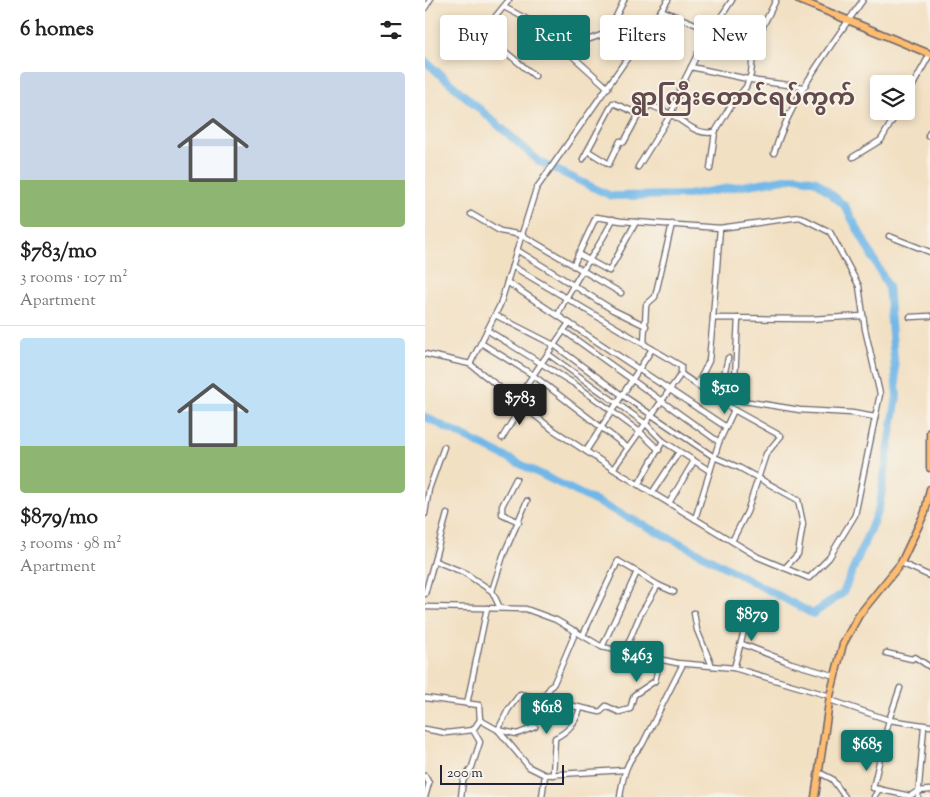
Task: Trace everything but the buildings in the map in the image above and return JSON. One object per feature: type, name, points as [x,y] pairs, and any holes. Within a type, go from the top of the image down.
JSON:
[{"type":"main road","points":[[799,0],[930,54]]},
{"type":"main road","points":[[930,432],[930,468]]},
{"type":"main road","points":[[815,797],[830,698],[843,644],[859,615],[901,563],[925,512],[930,489]]},
{"type":"street","points":[[425,8],[430,0]]},
{"type":"street","points":[[497,15],[509,0]]},
{"type":"street","points":[[590,39],[603,34],[612,24],[623,0]]},
{"type":"street","points":[[470,364],[495,315],[536,189],[668,0]]},
{"type":"street","points":[[723,15],[732,0]]},
{"type":"street","points":[[766,20],[776,0]]},
{"type":"street","points":[[774,153],[781,128],[804,87],[863,0]]},
{"type":"street","points":[[504,7],[518,15]]},
{"type":"street","points":[[661,10],[694,22]]},
{"type":"street","points":[[507,53],[535,76]]},
{"type":"street","points":[[915,82],[930,54]]},
{"type":"street","points":[[578,60],[608,88]]},
{"type":"street","points":[[638,168],[671,114],[695,60]]},
{"type":"street","points":[[710,168],[715,132],[730,107],[746,87],[752,60]]},
{"type":"street","points":[[691,67],[749,79],[804,87]]},
{"type":"street","points":[[583,159],[613,103],[639,114]]},
{"type":"street","points":[[588,151],[609,164],[620,140],[625,142],[639,114],[650,105],[671,114],[690,128],[707,134],[715,132]]},
{"type":"street","points":[[853,157],[881,140],[893,120]]},
{"type":"street","points":[[471,214],[500,231],[522,235],[621,292]]},
{"type":"street","points":[[425,354],[470,364],[522,405],[586,451],[638,485],[759,557],[809,578],[829,558],[855,515],[880,394],[863,316],[859,286],[830,232],[800,217],[720,228],[613,220],[596,216],[573,266]]},
{"type":"street","points":[[558,315],[573,284],[602,243],[613,220]]},
{"type":"street","points":[[577,254],[609,271],[636,222]]},
{"type":"street","points":[[644,344],[646,305],[655,297],[671,224]]},
{"type":"street","points":[[697,385],[709,361],[720,228]]},
{"type":"street","points":[[889,236],[930,252]]},
{"type":"street","points":[[517,250],[613,310],[646,326]]},
{"type":"street","points":[[512,266],[681,366],[681,374],[613,469]]},
{"type":"street","points":[[507,282],[726,427]]},
{"type":"street","points":[[495,315],[554,345],[622,395],[715,457],[798,500],[803,524],[798,554],[785,568]]},
{"type":"street","points":[[713,318],[810,319],[863,316]]},
{"type":"street","points":[[910,317],[930,316]]},
{"type":"street","points":[[734,399],[738,318]]},
{"type":"street","points":[[516,400],[569,323]]},
{"type":"street","points":[[487,330],[573,383],[640,432],[659,450]]},
{"type":"street","points":[[564,330],[719,442]]},
{"type":"street","points":[[481,343],[533,375],[628,448]]},
{"type":"street","points":[[586,451],[652,349]]},
{"type":"street","points":[[548,354],[645,424],[663,442],[710,471]]},
{"type":"street","points":[[713,396],[724,375],[728,358]]},
{"type":"street","points":[[681,374],[734,410],[781,436],[766,454],[747,512],[732,541]]},
{"type":"street","points":[[713,396],[800,410],[852,413],[875,418]]},
{"type":"street","points":[[502,438],[522,405]]},
{"type":"street","points":[[695,519],[719,442],[734,410]]},
{"type":"street","points":[[638,485],[663,442]]},
{"type":"street","points":[[425,514],[429,489],[444,447]]},
{"type":"street","points":[[652,493],[679,452]]},
{"type":"street","points":[[669,503],[695,462]]},
{"type":"street","points":[[516,479],[502,506],[502,514],[519,522]]},
{"type":"street","points":[[492,591],[503,556],[527,501]]},
{"type":"street","points":[[425,594],[447,514]]},
{"type":"street","points":[[435,561],[463,572],[492,591],[500,608]]},
{"type":"street","points":[[583,635],[617,561],[674,592]]},
{"type":"street","points":[[901,563],[930,576]]},
{"type":"street","points":[[425,571],[431,574]]},
{"type":"street","points":[[602,647],[637,572]]},
{"type":"street","points":[[624,653],[641,615],[658,585]]},
{"type":"street","points":[[425,606],[526,609],[556,620],[602,647],[683,664],[734,668],[830,698],[889,720],[924,727],[930,726]]},
{"type":"street","points":[[467,704],[487,608]]},
{"type":"street","points":[[734,668],[750,609]]},
{"type":"street","points":[[695,613],[697,630],[712,666]]},
{"type":"street","points":[[542,698],[554,683],[576,631]]},
{"type":"street","points":[[742,644],[791,663],[835,676]]},
{"type":"street","points":[[886,653],[912,659],[915,657],[930,667]]},
{"type":"street","points":[[497,730],[520,694],[600,712],[606,706],[619,712],[630,709],[635,696],[655,681],[660,660]]},
{"type":"street","points":[[620,797],[624,770],[631,755],[642,745],[683,664]]},
{"type":"street","points":[[900,688],[889,720],[873,788],[910,796],[918,791],[930,790]]},
{"type":"street","points":[[425,698],[479,705],[480,720],[473,730],[446,733],[425,729]]},
{"type":"street","points":[[553,775],[555,738],[565,734],[575,724],[580,709]]},
{"type":"street","points":[[480,720],[497,730],[529,766],[545,775],[624,770]]},
{"type":"street","points":[[497,730],[517,734],[535,727]]},
{"type":"street","points":[[918,797],[924,727]]},
{"type":"street","points":[[461,797],[463,781],[472,768],[480,742],[473,730]]},
{"type":"street","points":[[819,772],[832,779],[845,797]]},
{"type":"street","points":[[542,797],[545,775]]},
{"type":"street","points":[[425,776],[429,783],[425,797]]},
{"type":"street","points":[[874,797],[879,790]]},
{"type":"waterway","points":[[425,61],[540,162],[611,196],[688,195],[797,177],[816,181],[845,206],[888,286],[897,396],[879,508],[843,593],[813,614],[686,546],[425,417]]},
{"type":"district","name":"ရွာကြီးတောင်ရပ်ကွက်","points":[[743,99]]}]
